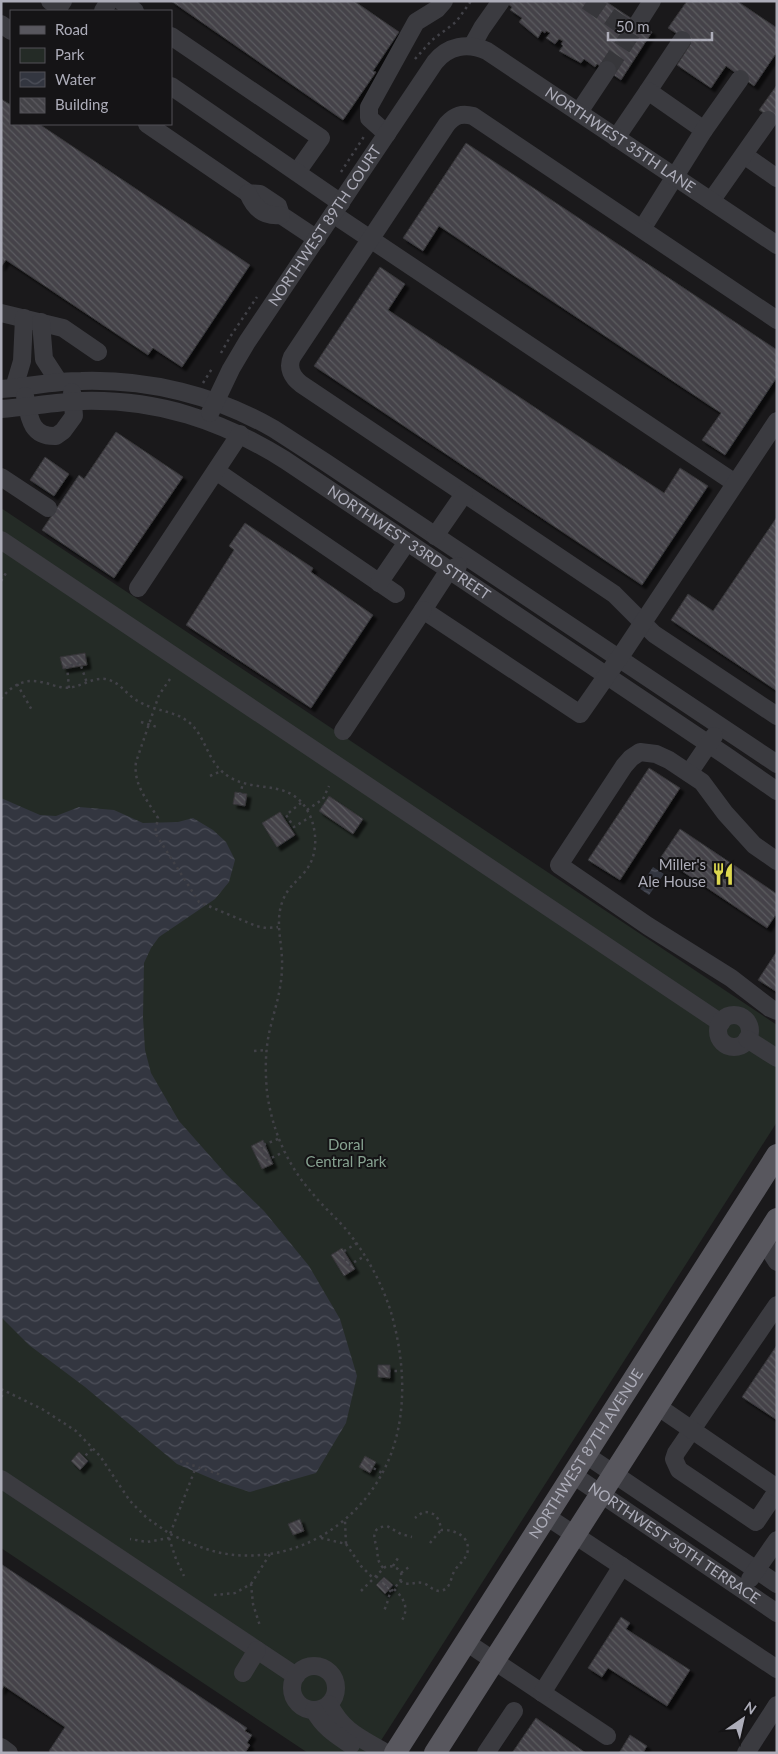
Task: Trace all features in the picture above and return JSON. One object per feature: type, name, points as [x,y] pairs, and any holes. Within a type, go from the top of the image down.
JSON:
[{"type":"main road","name":"NORTHWEST 87TH AVENUE","points":[[396,1753],[777,1155]]},
{"type":"main road","points":[[435,1753],[657,1406],[770,1242],[777,1218]]},
{"type":"main road","points":[[734,1221],[770,1242]]},
{"type":"street","points":[[121,1],[134,10]]},
{"type":"street","points":[[387,134],[369,118],[369,108],[416,22],[437,9],[444,1]]},
{"type":"street","points":[[466,46],[501,1]]},
{"type":"street","points":[[638,23],[652,1]]},
{"type":"street","points":[[172,37],[321,138],[297,172]]},
{"type":"street","points":[[616,138],[682,40]]},
{"type":"street","name":"NORTHWEST 89TH COURT","points":[[207,420],[247,342],[435,62],[446,52],[466,46]]},
{"type":"street","name":"NORTHWEST 35TH LANE","points":[[466,46],[491,53],[777,245]]},
{"type":"street","points":[[578,112],[607,70]]},
{"type":"street","points":[[642,229],[704,130],[740,79]]},
{"type":"street","points":[[172,87],[297,172],[370,239],[735,483]]},
{"type":"street","points":[[648,91],[704,130]]},
{"type":"street","points":[[777,320],[473,116],[461,114],[447,124],[289,363],[291,372],[301,384],[614,594],[654,634],[777,716]]},
{"type":"street","points":[[711,201],[768,120]]},
{"type":"street","points":[[148,125],[248,193],[260,194],[278,206],[281,215],[317,239]]},
{"type":"street","points":[[744,155],[777,178]]},
{"type":"street","points":[[1,313],[64,328],[98,352]]},
{"type":"street","points":[[24,318],[21,366],[13,388],[27,406],[32,425],[37,430],[50,436],[56,436],[63,431],[74,416],[74,401],[65,382],[44,359],[41,322]]},
{"type":"street","name":"NORTHWEST 33RD STREET","points":[[13,388],[104,380],[139,383],[180,391],[241,412],[273,429],[777,764]]},
{"type":"street","name":"NORTHWEST 33RD STREET","points":[[1,409],[74,401],[138,404],[169,409],[207,420],[240,434],[285,460],[777,791]]},
{"type":"street","points":[[423,610],[580,714],[777,421]]},
{"type":"street","points":[[138,588],[240,434]]},
{"type":"street","points":[[216,471],[396,594]]},
{"type":"street","points":[[1,477],[48,508]]},
{"type":"street","points":[[449,570],[449,556],[440,540],[464,494]]},
{"type":"street","points":[[1,540],[721,1023],[728,1016],[743,1018],[750,1032],[747,1039],[777,1058]]},
{"type":"street","points":[[379,583],[407,542]]},
{"type":"street","points":[[343,731],[449,570],[459,566],[488,572]]},
{"type":"street","points":[[689,773],[720,727]]},
{"type":"street","points":[[777,861],[754,845],[702,782],[663,756],[644,752],[636,754],[624,766],[559,865],[648,926],[731,978],[770,1008],[777,1011]]},
{"type":"street","points":[[770,1242],[777,1262]]},
{"type":"street","points":[[657,1406],[692,1430],[777,1490],[756,1522],[679,1470],[675,1463],[675,1456],[692,1430],[777,1305]]},
{"type":"street","name":"NORTHWEST 30TH TERRACE","points":[[586,1454],[777,1584]]},
{"type":"street","name":"NORTHWEST 30TH TERRACE","points":[[573,1475],[777,1613]]},
{"type":"street","points":[[1,1479],[296,1676]]},
{"type":"street","points":[[546,1516],[777,1669]]},
{"type":"street","points":[[743,1590],[777,1540]]},
{"type":"street","points":[[542,1693],[622,1566]]},
{"type":"street","points":[[466,1642],[608,1736]]},
{"type":"street","points":[[243,1673],[257,1650]]},
{"type":"street","points":[[362,1753],[326,1728],[320,1721],[322,1707],[336,1694],[336,1687],[331,1674],[325,1669],[311,1666],[304,1669],[296,1676],[293,1686],[296,1700],[301,1705],[322,1707],[335,1716],[349,1731],[386,1753]]},
{"type":"street","points":[[746,1753],[777,1706]]},
{"type":"street","points":[[486,1753],[514,1711]]},
{"type":"street","points":[[1,1747],[9,1753]]},
{"type":"path","points":[[435,38],[456,22],[471,1]]},
{"type":"path","points":[[337,177],[368,130]]},
{"type":"path","points":[[1,581],[8,570]]},
{"type":"path","points":[[70,688],[67,666],[80,663],[87,683]]},
{"type":"path","points":[[170,678],[161,692],[136,766],[136,775],[141,790],[158,818],[156,833],[199,902],[260,927],[278,927]]},
{"type":"path","points":[[1,700],[7,691],[17,684],[38,681],[70,688],[100,679],[111,680],[145,705],[178,715],[189,722],[201,737],[211,759],[221,771],[232,779],[242,783],[279,789],[288,793],[307,810],[316,840],[313,858],[306,870],[284,896],[279,912],[278,927],[282,952],[282,977],[267,1050],[270,1110],[278,1139],[284,1152],[306,1186],[347,1230],[365,1256],[380,1284],[397,1336],[402,1371],[401,1408],[397,1431],[391,1454],[370,1494],[346,1520],[320,1538],[288,1551],[243,1556],[218,1552],[170,1536],[147,1518],[130,1501],[106,1464],[76,1431],[42,1408],[1,1390]]},
{"type":"path","points":[[17,684],[33,712]]},
{"type":"path","points":[[142,722],[157,727]]},
{"type":"path","points":[[210,776],[221,771]]},
{"type":"path","points":[[240,795],[242,783]]},
{"type":"path","points":[[307,810],[323,799],[329,786]]},
{"type":"path","points":[[301,803],[286,815],[294,827],[310,817]]},
{"type":"path","points":[[254,1051],[267,1050]]},
{"type":"path","points":[[278,1139],[260,1146],[267,1160],[284,1152]]},
{"type":"path","points":[[356,1243],[341,1253],[349,1264],[365,1256]]},
{"type":"path","points":[[388,1370],[402,1371]]},
{"type":"path","points":[[1,1397],[5,1392]]},
{"type":"path","points":[[81,1460],[93,1448]]},
{"type":"path","points":[[180,1461],[218,1474],[220,1469]]},
{"type":"path","points":[[368,1465],[382,1473]]},
{"type":"path","points":[[184,1576],[176,1559],[170,1536],[196,1467]]},
{"type":"path","points":[[415,1518],[420,1512],[431,1513],[438,1519],[441,1530]]},
{"type":"path","points":[[346,1520],[346,1544],[361,1566],[402,1597],[406,1612],[400,1623]]},
{"type":"path","points":[[383,1568],[378,1561],[374,1541],[374,1535],[377,1530],[386,1526],[401,1534],[412,1537]]},
{"type":"path","points":[[400,1581],[408,1585],[424,1584],[437,1590],[444,1590],[450,1584],[455,1570],[465,1558],[466,1541],[460,1533],[451,1529],[441,1530],[430,1543]]},
{"type":"path","points":[[130,1539],[147,1542],[170,1536]]},
{"type":"path","points":[[320,1538],[346,1544]]},
{"type":"path","points":[[214,1595],[235,1593],[251,1584],[270,1554]]},
{"type":"path","points":[[393,1566],[398,1558]]},
{"type":"path","points":[[361,1591],[383,1568],[393,1566],[401,1573]]},
{"type":"path","points":[[384,1610],[389,1596],[400,1581],[401,1573],[409,1567]]},
{"type":"path","points":[[251,1584],[253,1604],[260,1626]]},
{"type":"green space","name":"Doral Central Park","points":[[1,508],[777,1025],[777,1122],[373,1753],[308,1753],[1,1548]]},
{"type":"water","points":[[1,798],[40,815],[56,816],[79,807],[114,810],[143,823],[178,822],[193,818],[213,830],[226,842],[235,860],[229,882],[215,899],[159,937],[151,948],[144,963],[143,1017],[145,1050],[151,1073],[179,1121],[226,1174],[264,1211],[309,1266],[340,1319],[357,1376],[346,1423],[316,1473],[250,1492],[222,1483],[177,1464],[85,1387],[29,1345],[1,1317]]},
{"type":"water","points":[[653,867],[664,874],[649,895],[639,888]]},
{"type":"building","points":[[171,1],[354,1],[399,32],[373,71],[376,72],[343,120]]},
{"type":"building","points":[[504,1],[605,1],[652,32],[621,80],[597,64],[595,67],[584,59],[581,63],[559,51],[563,46],[561,44],[563,41],[559,39],[555,44],[546,38],[550,33],[542,31],[538,38],[519,22],[522,18],[510,10],[512,7]]},
{"type":"building","points":[[687,1],[737,1],[777,28],[777,52],[754,86],[726,66],[711,88],[677,65],[691,43],[668,28]]},
{"type":"building","points":[[777,85],[777,122],[759,110]]},
{"type":"building","points":[[1,99],[10,104],[10,125],[40,125],[250,265],[182,367],[153,348],[148,355],[6,260],[1,267]]},
{"type":"building","points":[[466,143],[777,350],[777,377],[725,455],[702,440],[721,413],[439,226],[423,251],[403,238]]},
{"type":"building","points":[[380,267],[405,284],[388,310],[664,493],[680,468],[708,486],[642,585],[314,366]]},
{"type":"building","points":[[116,432],[183,477],[114,578],[42,530],[79,475],[84,479]]},
{"type":"building","points":[[45,457],[69,474],[54,496],[30,480]]},
{"type":"building","points":[[777,517],[777,691],[671,620],[688,594],[713,611]]},
{"type":"building","points":[[245,523],[313,568],[311,572],[373,615],[311,708],[186,625],[234,550],[229,546]]},
{"type":"building","points":[[85,653],[87,665],[63,669],[60,657]]},
{"type":"building","points":[[649,768],[680,788],[620,880],[588,860]]},
{"type":"building","points":[[235,792],[247,794],[245,806],[233,804]]},
{"type":"building","points":[[329,796],[363,819],[353,834],[319,811]]},
{"type":"building","points":[[280,812],[295,835],[277,847],[262,823]]},
{"type":"building","points":[[680,829],[777,894],[777,913],[767,928],[661,857]]},
{"type":"building","points":[[777,951],[777,992],[758,980]]},
{"type":"building","points":[[263,1140],[273,1164],[262,1169],[251,1146]]},
{"type":"building","points":[[342,1248],[355,1269],[344,1276],[331,1255]]},
{"type":"building","points":[[777,1345],[777,1420],[742,1397]]},
{"type":"building","points":[[378,1365],[390,1365],[390,1378],[378,1377]]},
{"type":"building","points":[[79,1452],[88,1461],[80,1470],[71,1461]]},
{"type":"building","points":[[365,1456],[376,1462],[370,1473],[359,1467]]},
{"type":"building","points":[[300,1519],[304,1531],[293,1535],[288,1524]]},
{"type":"building","points":[[1,1564],[247,1728],[245,1731],[252,1735],[247,1743],[250,1745],[245,1753],[51,1753],[49,1751],[65,1727],[4,1686],[1,1691]]},
{"type":"building","points":[[384,1577],[393,1585],[385,1594],[376,1585]]},
{"type":"building","points":[[621,1617],[630,1623],[626,1629],[690,1670],[667,1706],[608,1668],[602,1677],[588,1668]]},
{"type":"building","points":[[536,1718],[586,1753],[512,1753]]},
{"type":"building","points":[[630,1735],[647,1746],[643,1753],[619,1753]]},
{"type":"tunnel","points":[[587,1],[632,32]]},
{"type":"tunnel","points":[[607,70],[638,23]]},
{"type":"place","name":"Miller's Ale House","points":[[723,874]]}]
